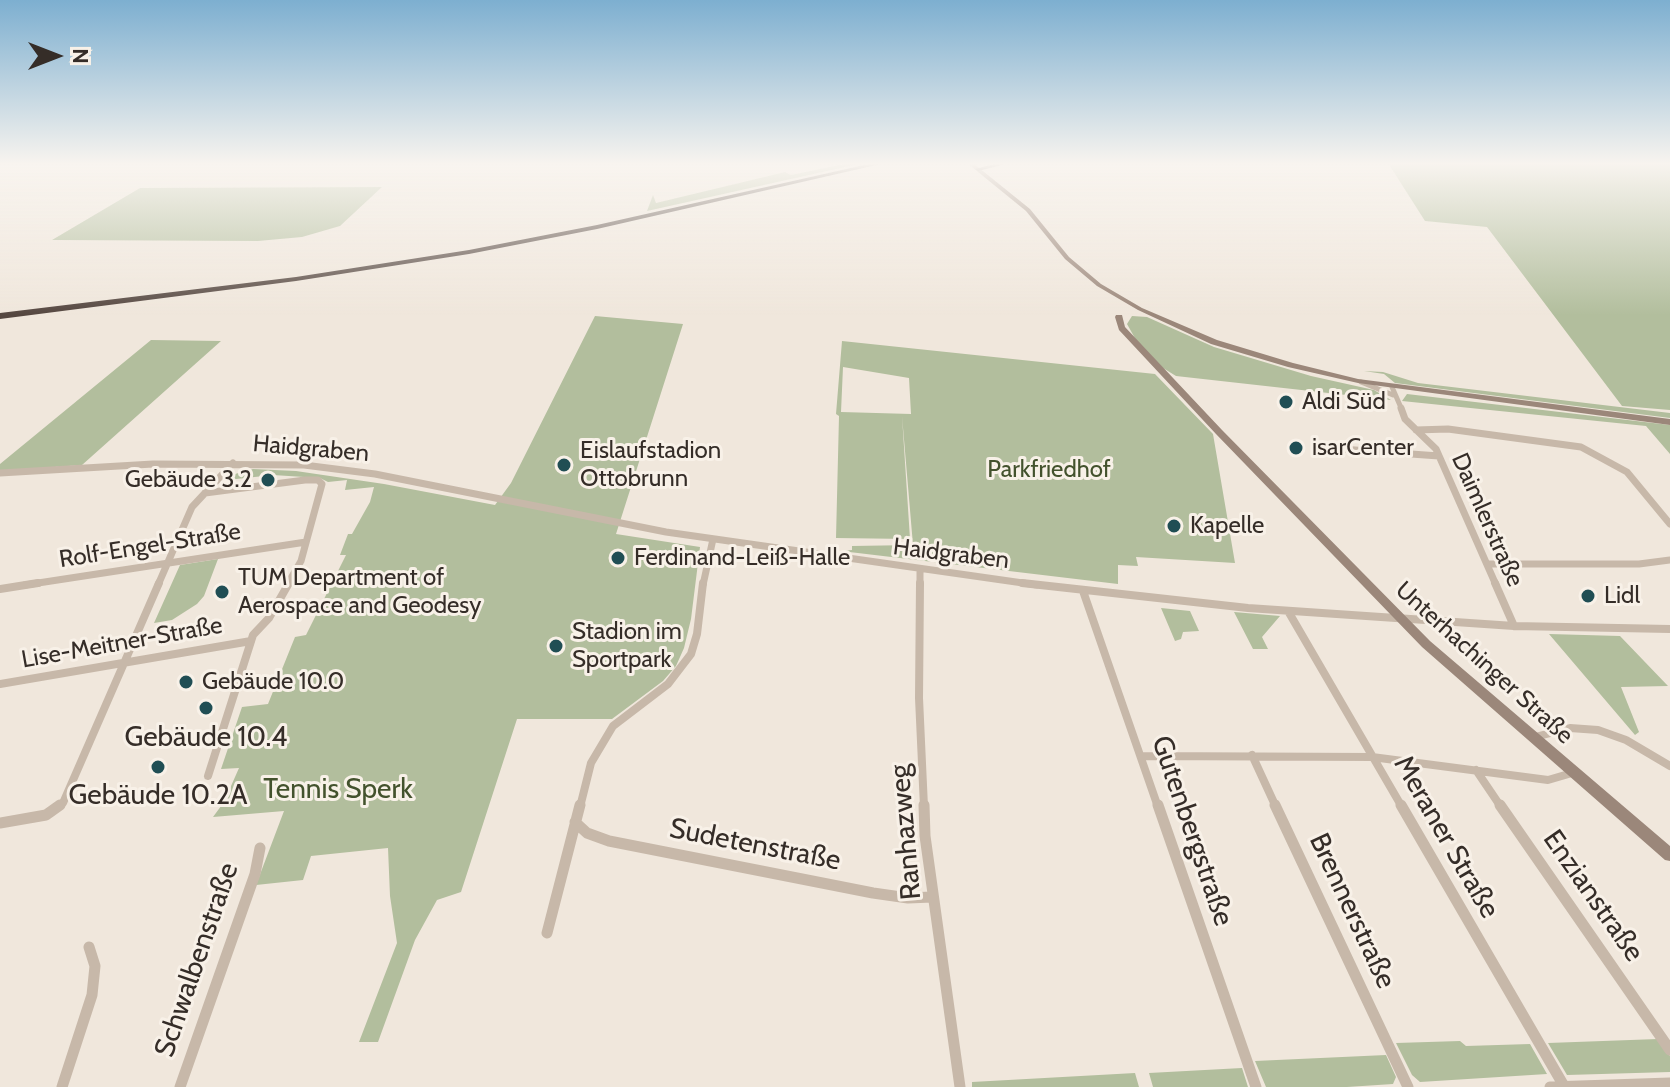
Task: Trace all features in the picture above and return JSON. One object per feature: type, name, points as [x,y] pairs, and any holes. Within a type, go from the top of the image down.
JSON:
[{"type":"highway","points":[[637,217],[651,214]]},
{"type":"highway","points":[[0,314],[392,265],[652,214]]},
{"type":"main road","points":[[1031,214],[1075,265],[1119,297],[1247,353],[1393,391],[1462,396],[1670,422]]},
{"type":"main road","name":"Unterhachinger Straße","points":[[1119,297],[1122,328],[1400,618],[1572,773],[1670,855]]},
{"type":"main road","points":[[1122,313],[1137,307]]},
{"type":"street","name":"Daimlerstraße","points":[[1393,391],[1405,419],[1434,445],[1514,626]]},
{"type":"street","points":[[1416,430],[1448,429],[1581,447],[1627,472],[1670,524]]},
{"type":"street","points":[[1341,449],[1439,456]]},
{"type":"street","points":[[0,823],[51,813],[63,803],[192,507],[233,463]]},
{"type":"street","name":"Haidgraben","points":[[0,473],[233,463],[304,465],[375,474],[625,525],[920,571],[1083,591],[1288,611],[1514,626],[1670,629]]},
{"type":"street","points":[[205,493],[318,480],[322,484],[301,561],[269,618],[253,635],[208,776]]},
{"type":"street","points":[[547,933],[591,763],[605,736],[668,684],[691,654],[697,634],[705,564],[713,539]]},
{"type":"street","name":"Rolf-Engel-Straße","points":[[0,589],[306,542]]},
{"type":"street","points":[[1487,564],[1639,564],[1670,560]]},
{"type":"street","name":"Ranhazweg","points":[[920,571],[921,770],[932,897],[950,996],[960,1087]]},
{"type":"street","name":"Gutenbergstraße","points":[[1083,591],[1256,1087]]},
{"type":"street","name":"Meraner Straße","points":[[1288,611],[1564,1086]]},
{"type":"street","name":"Lise-Meitner-Straße","points":[[0,684],[251,641]]},
{"type":"street","points":[[1533,738],[1570,728],[1598,730],[1626,740],[1670,766]]},
{"type":"street","name":"Brennerstraße","points":[[1252,755],[1408,1087]]},
{"type":"street","points":[[1141,756],[1372,757],[1548,780],[1572,773]]},
{"type":"street","name":"Enzianstraße","points":[[1476,770],[1670,1050]]},
{"type":"street","name":"Sudetenstraße","points":[[575,822],[587,833],[609,841],[873,893],[908,898],[932,897]]},
{"type":"street","name":"Schwalbenstraße","points":[[180,1087],[255,874],[260,848]]},
{"type":"street","points":[[62,1087],[92,995],[95,966],[89,947]]},
{"type":"street","points":[[1550,1087],[1670,1083]]},
{"type":"green space","points":[[96,214],[353,214],[340,226],[302,237],[258,241],[52,240]]},
{"type":"green space","points":[[1420,214],[1670,214],[1670,410],[1622,406],[1487,227],[1425,221]]},
{"type":"green space","name":"Tennis Sperk","points":[[595,316],[683,324],[616,534],[700,547],[684,648],[676,666],[663,681],[612,719],[517,719],[461,892],[437,900],[415,940],[378,1042],[359,1042],[397,943],[390,896],[388,848],[311,856],[303,880],[256,885],[284,811],[213,817],[224,802],[239,768],[221,769],[242,707],[268,704],[295,637],[306,635],[346,555],[340,555],[348,534],[352,534],[370,502],[374,487],[345,490],[347,480],[328,482],[320,478],[273,475],[227,480],[235,474],[253,469],[296,471],[495,505],[511,483]]},
{"type":"green space","points":[[1132,316],[1147,317],[1214,347],[1311,376],[1374,390],[1391,400],[1176,376],[1163,368],[1136,340],[1127,324]]},
{"type":"green space","points":[[151,340],[221,341],[82,465],[0,471],[0,464]]},
{"type":"green space","name":"Parkfriedhof","points":[[842,341],[1155,374],[1213,434],[1235,563],[1136,557],[1138,566],[1118,565],[1118,584],[841,551],[852,550],[852,546],[913,545],[902,416],[910,539],[836,538],[839,416],[836,414]],"holes":[[[843,367],[909,378],[911,414],[841,412]]]},
{"type":"green space","points":[[1364,371],[1383,372],[1418,383],[1670,413],[1670,418],[1395,383],[1384,374]]},
{"type":"green space","points":[[1407,394],[1670,425],[1670,454],[1646,426],[1402,401]]},
{"type":"green space","points":[[218,559],[204,596],[197,604],[172,620],[154,623],[180,565]]},
{"type":"green space","points":[[1161,608],[1190,611],[1199,631],[1183,632],[1181,639],[1175,641]]},
{"type":"green space","points":[[1234,612],[1280,616],[1262,637],[1268,649],[1253,649]]},
{"type":"green space","points":[[1549,634],[1620,636],[1668,686],[1621,687],[1639,732],[1635,735]]},
{"type":"green space","points":[[1658,1039],[1670,1056],[1670,1072],[1567,1075],[1548,1043]]},
{"type":"green space","points":[[1460,1041],[1466,1046],[1530,1044],[1547,1074],[1420,1082],[1412,1075],[1396,1043]]},
{"type":"green space","points":[[1386,1055],[1396,1077],[1393,1084],[1347,1087],[1266,1087],[1255,1061]]},
{"type":"green space","points":[[1242,1068],[1248,1087],[1153,1087],[1149,1073]]},
{"type":"green space","points":[[1135,1073],[1139,1087],[972,1087],[972,1082]]},
{"type":"place","name":"Aldi Süd","points":[[1286,402]]},
{"type":"place","name":"isarCenter","points":[[1296,448]]},
{"type":"place","name":"Eislaufstadion Ottobrunn","points":[[564,465]]},
{"type":"place","name":"Gebäude 3.2","points":[[268,480]]},
{"type":"place","name":"Kapelle","points":[[1174,526]]},
{"type":"place","name":"Ferdinand-Leiß-Halle","points":[[618,558]]},
{"type":"place","name":"TUM Department of Aerospace and Geodesy","points":[[222,592]]},
{"type":"place","name":"Lidl","points":[[1588,596]]},
{"type":"place","name":"Stadion im Sportpark","points":[[556,646]]},
{"type":"place","name":"Gebäude 10.0","points":[[186,682]]},
{"type":"place","name":"Gebäude 10.4","points":[[206,708]]},
{"type":"place","name":"Gebäude 10.2A","points":[[158,767]]}]
